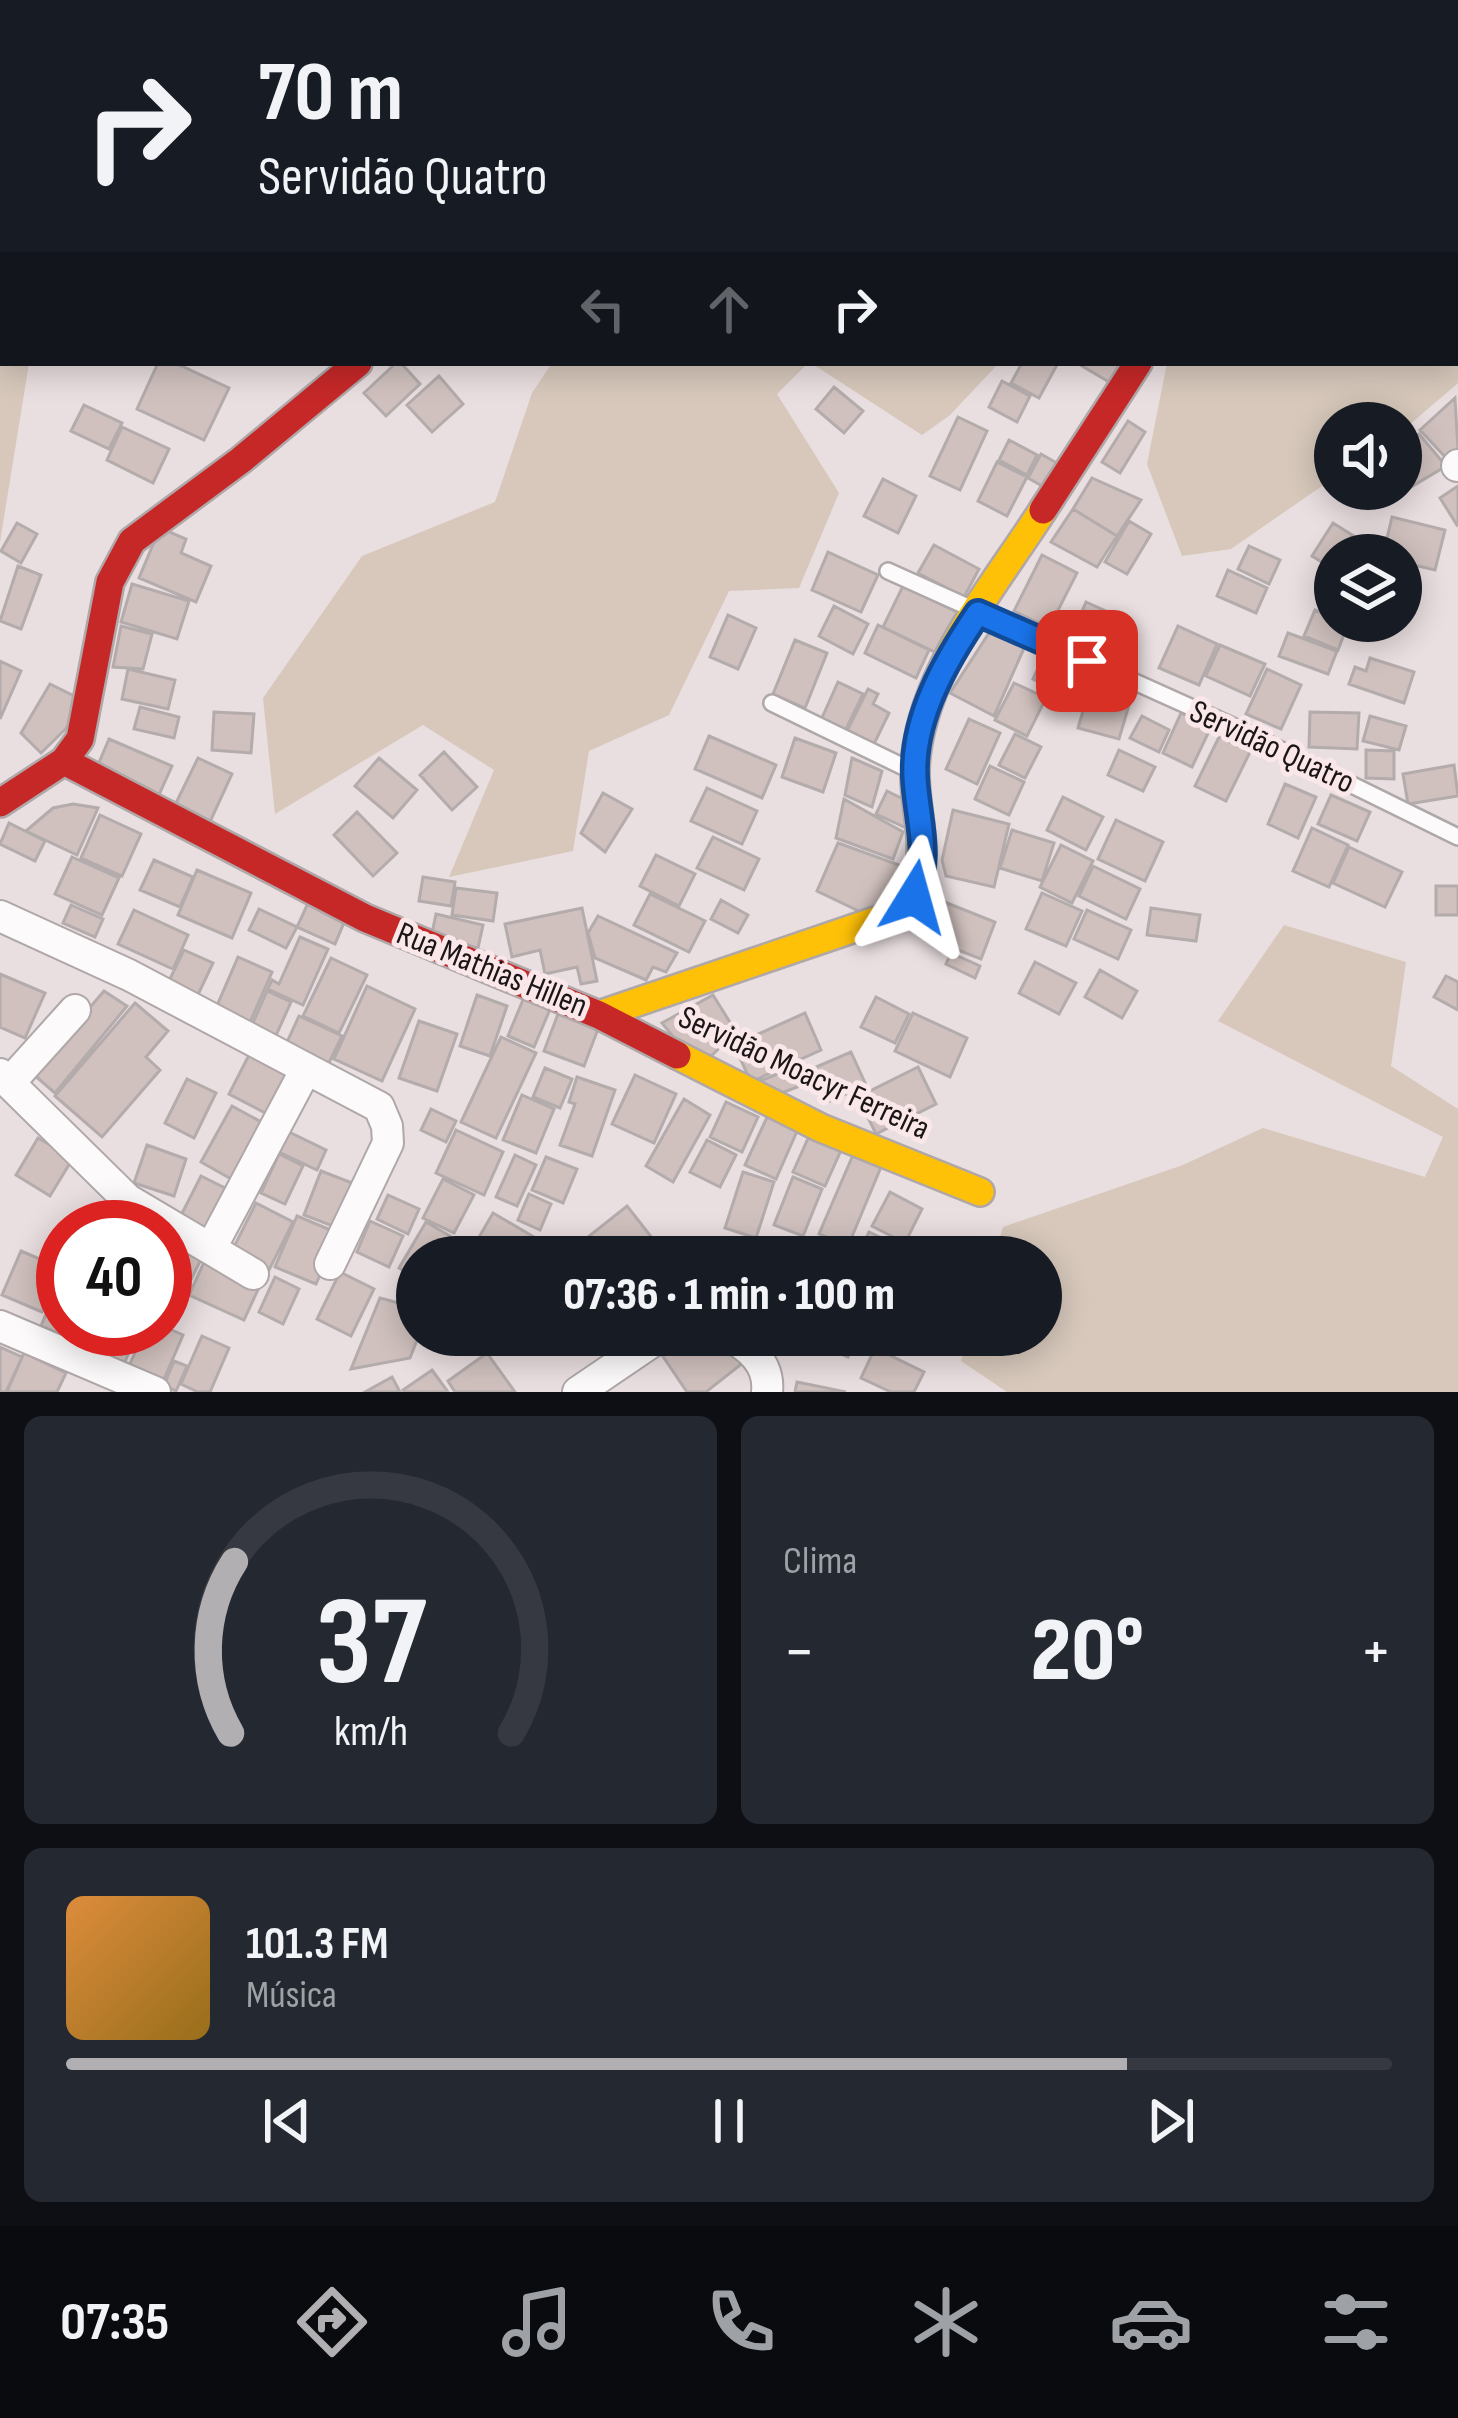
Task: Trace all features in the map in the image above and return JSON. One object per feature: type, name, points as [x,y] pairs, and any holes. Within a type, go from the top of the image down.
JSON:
[{"type":"street","points":[[0,803],[64,761],[80,739],[110,582],[132,542],[354,366]]},
{"type":"street","name":"Rua Mathias Hillen","points":[[64,761],[364,918],[599,1015],[896,914],[914,897],[923,875],[914,772],[928,706],[948,658],[1136,366]]},
{"type":"street","points":[[0,916],[129,975],[305,1072],[379,1107],[388,1126],[388,1143],[330,1264]]},
{"type":"street","points":[[76,1010],[5,1078],[128,1200],[253,1274]]},
{"type":"street","name":"Servidão Moacyr Ferreira","points":[[599,1015],[821,1128],[980,1192]]},
{"type":"street","points":[[211,1248],[305,1072]]},
{"type":"street","points":[[0,1326],[155,1392]]},
{"type":"street","points":[[578,1392],[631,1356]]},
{"type":"street","points":[[756,1356],[769,1383],[767,1392]]},
{"type":"lane","name":"Servidão Quatro","points":[[888,571],[1226,723],[1458,837]]},
{"type":"lane","points":[[772,703],[914,772]]},
{"type":"shaded area","points":[[0,366],[29,366],[0,542]]},
{"type":"shaded area","points":[[550,366],[805,366],[777,394],[839,493],[799,588],[729,591],[669,715],[589,751],[573,851],[449,877],[494,770],[423,725],[275,814],[263,698],[362,556],[495,502],[532,393]]},
{"type":"shaded area","points":[[816,366],[996,366],[950,415],[922,435]]},
{"type":"shaded area","points":[[1166,366],[1458,366],[1458,383],[1422,414],[1422,402],[1314,402],[1314,492],[1231,549],[1182,556],[1147,464]]},
{"type":"shaded area","points":[[1284,925],[1406,962],[1391,1066],[1458,1109],[1458,1392],[1007,1392],[961,1361],[963,1356],[1062,1356],[1062,1236],[1000,1236],[1003,1227],[1183,1165],[1263,1128],[1425,1177],[1443,1137],[1218,1021]]},
{"type":"building","points":[[157,366],[181,366],[229,388],[204,440],[137,409]]},
{"type":"building","points":[[393,366],[404,366],[420,384],[386,416],[364,393]]},
{"type":"building","points":[[1020,366],[1056,366],[1039,398],[1011,383]]},
{"type":"building","points":[[1082,366],[1125,366],[1114,385]]},
{"type":"building","points":[[439,376],[463,404],[432,432],[407,405]]},
{"type":"building","points":[[1002,381],[1030,396],[1017,422],[989,407]]},
{"type":"building","points":[[834,387],[863,411],[844,433],[816,409]]},
{"type":"building","points":[[1455,398],[1458,451],[1448,460],[1422,428]]},
{"type":"building","points":[[84,405],[122,423],[109,449],[71,431]]},
{"type":"building","points":[[958,417],[987,431],[960,490],[930,476]]},
{"type":"building","points":[[1128,421],[1145,432],[1120,473],[1102,462]]},
{"type":"building","points":[[122,427],[169,449],[153,483],[107,460]]},
{"type":"building","points":[[1422,438],[1446,466],[1422,480]]},
{"type":"building","points":[[1009,440],[1037,455],[1027,475],[999,460]]},
{"type":"building","points":[[1041,454],[1062,466],[1049,490],[1028,478]]},
{"type":"building","points":[[997,462],[1027,477],[1007,516],[978,501]]},
{"type":"building","points":[[1092,478],[1141,500],[1117,536],[1073,509]]},
{"type":"building","points":[[883,479],[916,496],[898,533],[864,516]]},
{"type":"building","points":[[1458,486],[1458,524],[1457,525],[1440,498]]},
{"type":"building","points":[[1073,509],[1117,536],[1097,567],[1051,542]]},
{"type":"building","points":[[1392,517],[1445,530],[1435,570],[1422,567],[1422,534],[1388,534]]},
{"type":"building","points":[[1129,521],[1151,534],[1127,574],[1105,562]]},
{"type":"building","points":[[17,523],[37,534],[21,563],[1,551]]},
{"type":"building","points":[[1333,523],[1351,534],[1326,534]]},
{"type":"building","points":[[160,528],[186,539],[181,553],[211,566],[196,602],[139,578]]},
{"type":"building","points":[[934,545],[979,569],[964,597],[918,573]]},
{"type":"building","points":[[1249,546],[1280,560],[1269,584],[1238,569]]},
{"type":"building","points":[[828,552],[878,575],[861,612],[812,590]]},
{"type":"building","points":[[1042,555],[1077,573],[1049,628],[1014,611]]},
{"type":"building","points":[[18,566],[41,575],[21,629],[0,621]]},
{"type":"building","points":[[1228,570],[1267,588],[1256,613],[1217,596]]},
{"type":"building","points":[[132,584],[189,601],[177,639],[121,622]]},
{"type":"building","points":[[903,586],[961,614],[941,655],[883,627]]},
{"type":"building","points":[[1086,602],[1119,617],[1099,662],[1066,648]]},
{"type":"building","points":[[834,606],[868,624],[853,654],[819,636]]},
{"type":"building","points":[[1314,612],[1314,640],[1304,636]]},
{"type":"building","points":[[728,615],[756,628],[738,669],[710,657]]},
{"type":"building","points":[[878,625],[929,650],[916,678],[865,653]]},
{"type":"building","points":[[121,626],[152,634],[143,669],[113,667]]},
{"type":"building","points":[[1178,626],[1217,644],[1199,685],[1159,668]]},
{"type":"building","points":[[991,630],[1025,646],[994,716],[950,693]]},
{"type":"building","points":[[1288,633],[1337,651],[1328,674],[1279,656]]},
{"type":"building","points":[[795,640],[827,653],[805,708],[773,694]]},
{"type":"building","points":[[1319,642],[1341,642],[1338,650]]},
{"type":"building","points":[[1220,645],[1265,664],[1250,696],[1206,676]]},
{"type":"building","points":[[1046,651],[1070,662],[1056,690],[1033,679]]},
{"type":"building","points":[[1370,658],[1414,672],[1404,703],[1349,684],[1355,667],[1366,671]]},
{"type":"building","points":[[0,661],[21,671],[0,719]]},
{"type":"building","points":[[128,669],[175,680],[168,709],[122,699]]},
{"type":"building","points":[[1267,669],[1301,685],[1281,729],[1246,714]]},
{"type":"building","points":[[838,682],[863,694],[845,731],[821,720]]},
{"type":"building","points":[[1014,683],[1046,698],[1027,736],[995,720]]},
{"type":"building","points":[[50,684],[78,698],[85,710],[41,753],[21,733]]},
{"type":"building","points":[[868,689],[878,694],[873,704],[889,713],[873,746],[846,733]]},
{"type":"building","points":[[1088,694],[1129,705],[1119,739],[1078,728]]},
{"type":"building","points":[[140,707],[179,717],[174,738],[134,729]]},
{"type":"building","points":[[214,712],[254,714],[251,753],[212,750]]},
{"type":"building","points":[[1310,712],[1359,713],[1357,749],[1309,747]]},
{"type":"building","points":[[1181,713],[1211,727],[1192,767],[1163,753]]},
{"type":"building","points":[[1142,716],[1169,730],[1159,752],[1130,738]]},
{"type":"building","points":[[1370,716],[1406,726],[1399,750],[1363,741]]},
{"type":"building","points":[[969,719],[1000,733],[977,784],[946,769]]},
{"type":"building","points":[[1015,734],[1041,747],[1025,778],[999,765]]},
{"type":"building","points":[[709,736],[776,765],[762,798],[695,769]]},
{"type":"building","points":[[1219,737],[1250,752],[1226,801],[1195,786]]},
{"type":"building","points":[[795,738],[836,753],[823,792],[782,777]]},
{"type":"building","points":[[109,739],[172,766],[157,799],[95,772]]},
{"type":"building","points":[[1119,750],[1155,767],[1143,791],[1108,775]]},
{"type":"building","points":[[1366,750],[1394,751],[1394,779],[1366,778]]},
{"type":"building","points":[[444,752],[477,787],[452,810],[420,775]]},
{"type":"building","points":[[198,758],[232,774],[209,824],[174,807]]},
{"type":"building","points":[[379,758],[417,790],[393,818],[355,786]]},
{"type":"building","points":[[852,758],[882,771],[872,807],[845,795]]},
{"type":"building","points":[[1454,765],[1458,796],[1408,804],[1403,774]]},
{"type":"building","points":[[990,766],[1024,782],[1009,815],[975,799]]},
{"type":"building","points":[[1285,784],[1316,797],[1298,838],[1268,824]]},
{"type":"building","points":[[707,788],[757,811],[742,844],[691,821]]},
{"type":"building","points":[[887,791],[909,802],[913,831],[876,814]]},
{"type":"building","points":[[603,793],[632,809],[605,852],[581,833]]},
{"type":"building","points":[[1331,795],[1370,812],[1357,841],[1318,824]]},
{"type":"building","points":[[1063,797],[1103,817],[1086,850],[1047,830]]},
{"type":"building","points":[[844,799],[903,832],[893,859],[836,838]]},
{"type":"building","points":[[73,804],[98,808],[77,855],[26,831],[53,808]]},
{"type":"building","points":[[953,810],[1009,824],[994,887],[946,876],[942,860]]},
{"type":"building","points":[[357,812],[397,853],[373,876],[334,835]]},
{"type":"building","points":[[100,815],[141,834],[122,876],[81,858]]},
{"type":"building","points":[[1116,820],[1163,842],[1145,881],[1098,859]]},
{"type":"building","points":[[9,823],[45,841],[35,861],[0,844]]},
{"type":"building","points":[[1312,828],[1348,845],[1329,887],[1293,871]]},
{"type":"building","points":[[1012,830],[1054,843],[1042,881],[1000,868]]},
{"type":"building","points":[[713,837],[759,859],[744,890],[697,868]]},
{"type":"building","points":[[838,843],[913,870],[867,915],[817,891]]},
{"type":"building","points":[[1061,845],[1093,861],[1072,903],[1040,887]]},
{"type":"building","points":[[1349,847],[1402,872],[1385,907],[1333,883]]},
{"type":"building","points":[[656,855],[695,874],[679,906],[640,886]]},
{"type":"building","points":[[72,857],[119,878],[102,915],[55,894]]},
{"type":"building","points":[[154,860],[193,877],[180,907],[140,890]]},
{"type":"building","points":[[1093,866],[1140,889],[1126,919],[1079,896]]},
{"type":"building","points":[[197,870],[251,893],[232,938],[178,915]]},
{"type":"building","points":[[423,877],[455,882],[451,906],[419,901]]},
{"type":"building","points":[[1436,886],[1458,886],[1458,915],[1436,915]]},
{"type":"building","points":[[456,888],[497,893],[493,921],[452,915]]},
{"type":"building","points":[[1042,893],[1082,911],[1066,946],[1026,929]]},
{"type":"building","points":[[650,894],[705,921],[689,952],[634,925]]},
{"type":"building","points":[[932,897],[995,922],[981,959],[917,934]]},
{"type":"building","points":[[721,900],[748,915],[738,933],[711,919]]},
{"type":"building","points":[[309,901],[346,918],[335,944],[297,927]]},
{"type":"building","points":[[71,905],[103,919],[95,937],[63,923]]},
{"type":"building","points":[[582,908],[597,981],[581,984],[577,967],[545,974],[540,950],[512,957],[505,924]]},
{"type":"building","points":[[1151,908],[1200,915],[1196,941],[1147,935]]},
{"type":"building","points":[[259,909],[297,927],[286,948],[249,930]]},
{"type":"building","points":[[134,910],[188,935],[173,969],[118,944]]},
{"type":"building","points":[[1087,910],[1131,930],[1118,959],[1074,939]]},
{"type":"building","points":[[436,914],[483,925],[478,948],[431,938]]},
{"type":"building","points":[[598,916],[677,953],[666,972],[653,967],[646,980],[595,958],[588,933]]},
{"type":"building","points":[[300,937],[328,949],[303,1005],[268,989],[272,980],[279,984]]},
{"type":"building","points":[[184,950],[213,963],[195,1001],[166,987]]},
{"type":"building","points":[[951,953],[980,966],[975,978],[946,964]]},
{"type":"building","points":[[238,957],[272,972],[250,1022],[216,1008]]},
{"type":"building","points":[[331,958],[367,975],[339,1033],[303,1016]]},
{"type":"building","points":[[1035,962],[1076,983],[1059,1014],[1019,993]]},
{"type":"building","points":[[1100,970],[1137,991],[1122,1018],[1085,997]]},
{"type":"building","points":[[0,974],[45,993],[25,1038],[0,1027]]},
{"type":"building","points":[[1446,976],[1458,982],[1458,1010],[1434,997]]},
{"type":"building","points":[[367,986],[415,1009],[382,1081],[334,1059]]},
{"type":"building","points":[[104,991],[127,1006],[55,1093],[33,1074]]},
{"type":"building","points":[[267,991],[291,1002],[273,1042],[249,1032]]},
{"type":"building","points":[[477,995],[507,1006],[490,1056],[460,1046]]},
{"type":"building","points":[[525,995],[551,1007],[534,1047],[508,1036]]},
{"type":"building","points":[[713,995],[736,1032],[710,1057],[680,1045],[662,1023]]},
{"type":"building","points":[[876,997],[909,1014],[895,1043],[861,1027]]},
{"type":"building","points":[[135,1003],[168,1031],[146,1057],[160,1070],[102,1137],[55,1096]]},
{"type":"building","points":[[805,1013],[821,1050],[751,1082],[734,1045]]},
{"type":"building","points":[[913,1013],[967,1038],[950,1077],[895,1051]]},
{"type":"building","points":[[558,1014],[598,1029],[584,1066],[544,1051]]},
{"type":"building","points":[[299,1016],[342,1036],[325,1071],[283,1051]]},
{"type":"building","points":[[419,1021],[457,1034],[437,1091],[399,1078]]},
{"type":"building","points":[[501,1037],[536,1053],[496,1138],[461,1122]]},
{"type":"building","points":[[851,1052],[866,1085],[830,1101],[816,1067]]},
{"type":"building","points":[[249,1055],[288,1075],[269,1115],[229,1094]]},
{"type":"building","points":[[918,1067],[936,1104],[876,1134],[858,1097]]},
{"type":"building","points":[[545,1068],[572,1079],[560,1108],[533,1097]]},
{"type":"building","points":[[791,1068],[800,1086],[779,1094],[758,1082]]},
{"type":"building","points":[[635,1075],[676,1094],[654,1143],[612,1124]]},
{"type":"building","points":[[577,1077],[615,1090],[592,1156],[560,1145],[575,1104],[569,1102]]},
{"type":"building","points":[[187,1079],[216,1093],[194,1138],[165,1123]]},
{"type":"building","points":[[522,1095],[554,1109],[536,1153],[503,1140]]},
{"type":"building","points":[[684,1099],[710,1115],[673,1182],[646,1166]]},
{"type":"building","points":[[726,1102],[758,1117],[742,1152],[710,1137]]},
{"type":"building","points":[[232,1106],[265,1124],[233,1180],[201,1162]]},
{"type":"building","points":[[431,1109],[456,1121],[446,1142],[421,1130]]},
{"type":"building","points":[[768,1115],[798,1129],[776,1179],[745,1165]]},
{"type":"building","points":[[456,1130],[503,1152],[484,1195],[436,1173]]},
{"type":"building","points":[[289,1132],[326,1150],[317,1170],[279,1152]]},
{"type":"building","points":[[810,1134],[842,1148],[825,1186],[793,1172]]},
{"type":"building","points":[[38,1138],[73,1158],[50,1196],[16,1175]]},
{"type":"building","points":[[707,1140],[736,1155],[720,1187],[690,1172]]},
{"type":"building","points":[[147,1145],[186,1159],[174,1196],[134,1183]]},
{"type":"building","points":[[279,1154],[303,1166],[285,1204],[261,1193]]},
{"type":"building","points":[[515,1155],[536,1165],[517,1206],[496,1197]]},
{"type":"building","points":[[853,1155],[881,1167],[852,1236],[819,1234]]},
{"type":"building","points":[[546,1157],[577,1169],[563,1203],[532,1190]]},
{"type":"building","points":[[321,1171],[355,1184],[338,1228],[304,1215]]},
{"type":"building","points":[[743,1172],[774,1182],[757,1236],[725,1228]]},
{"type":"building","points":[[201,1176],[229,1190],[205,1239],[192,1233],[189,1200]]},
{"type":"building","points":[[793,1177],[822,1189],[803,1236],[774,1225]]},
{"type":"building","points":[[443,1179],[474,1195],[454,1233],[423,1218]]},
{"type":"building","points":[[890,1192],[922,1209],[908,1236],[891,1236],[872,1226]]},
{"type":"building","points":[[529,1194],[551,1204],[540,1230],[518,1220]]},
{"type":"building","points":[[388,1195],[419,1209],[408,1234],[377,1219]]},
{"type":"building","points":[[256,1203],[293,1222],[269,1270],[232,1251]]},
{"type":"building","points":[[627,1206],[651,1236],[589,1236]]},
{"type":"building","points":[[493,1213],[532,1236],[480,1236]]},
{"type":"building","points":[[297,1216],[338,1233],[316,1284],[275,1267]]},
{"type":"building","points":[[370,1221],[403,1236],[396,1236],[389,1267],[357,1252]]},
{"type":"building","points":[[426,1222],[450,1236],[418,1236]]},
{"type":"building","points":[[192,1247],[204,1253],[192,1278]]},
{"type":"building","points":[[21,1251],[36,1257],[36,1309],[2,1295]]},
{"type":"building","points":[[206,1258],[261,1283],[244,1320],[192,1296]]},
{"type":"building","points":[[340,1272],[374,1289],[351,1336],[317,1319]]},
{"type":"building","points":[[275,1277],[299,1289],[283,1324],[259,1312]]},
{"type":"building","points":[[380,1298],[396,1302],[396,1356],[410,1358],[351,1369]]},
{"type":"building","points":[[202,1336],[229,1348],[210,1392],[181,1384]]},
{"type":"building","points":[[0,1347],[22,1357],[6,1392],[0,1392]]},
{"type":"building","points":[[24,1353],[66,1373],[57,1392],[7,1392]]},
{"type":"building","points":[[133,1356],[174,1356],[161,1386],[127,1371]]},
{"type":"building","points":[[489,1356],[515,1392],[455,1392],[448,1381]]},
{"type":"building","points":[[663,1356],[737,1356],[744,1362],[706,1392],[687,1392]]},
{"type":"building","points":[[871,1356],[891,1356],[924,1372],[914,1392],[891,1392],[861,1378]]},
{"type":"building","points":[[174,1361],[187,1366],[176,1391],[164,1386]]},
{"type":"building","points":[[432,1370],[448,1392],[404,1392],[403,1390]]},
{"type":"building","points":[[392,1377],[400,1392],[365,1392]]},
{"type":"building","points":[[797,1382],[846,1392],[795,1392]]},
{"type":"traffic: slow","points":[[599,1015],[896,914],[918,874],[921,837],[916,755],[934,689],[966,626],[1043,510]]},
{"type":"traffic: slow","points":[[677,1055],[821,1128],[980,1192]]},
{"type":"traffic: jam","points":[[0,803],[64,761],[80,739],[110,582],[132,541],[241,460],[354,366]]},
{"type":"traffic: jam","points":[[1043,510],[1136,366]]},
{"type":"traffic: jam","points":[[64,761],[365,918],[599,1015],[677,1055]]},
{"type":"route","points":[[914,897],[924,856],[914,772],[928,706],[948,658],[978,613],[1087,661]]}]
